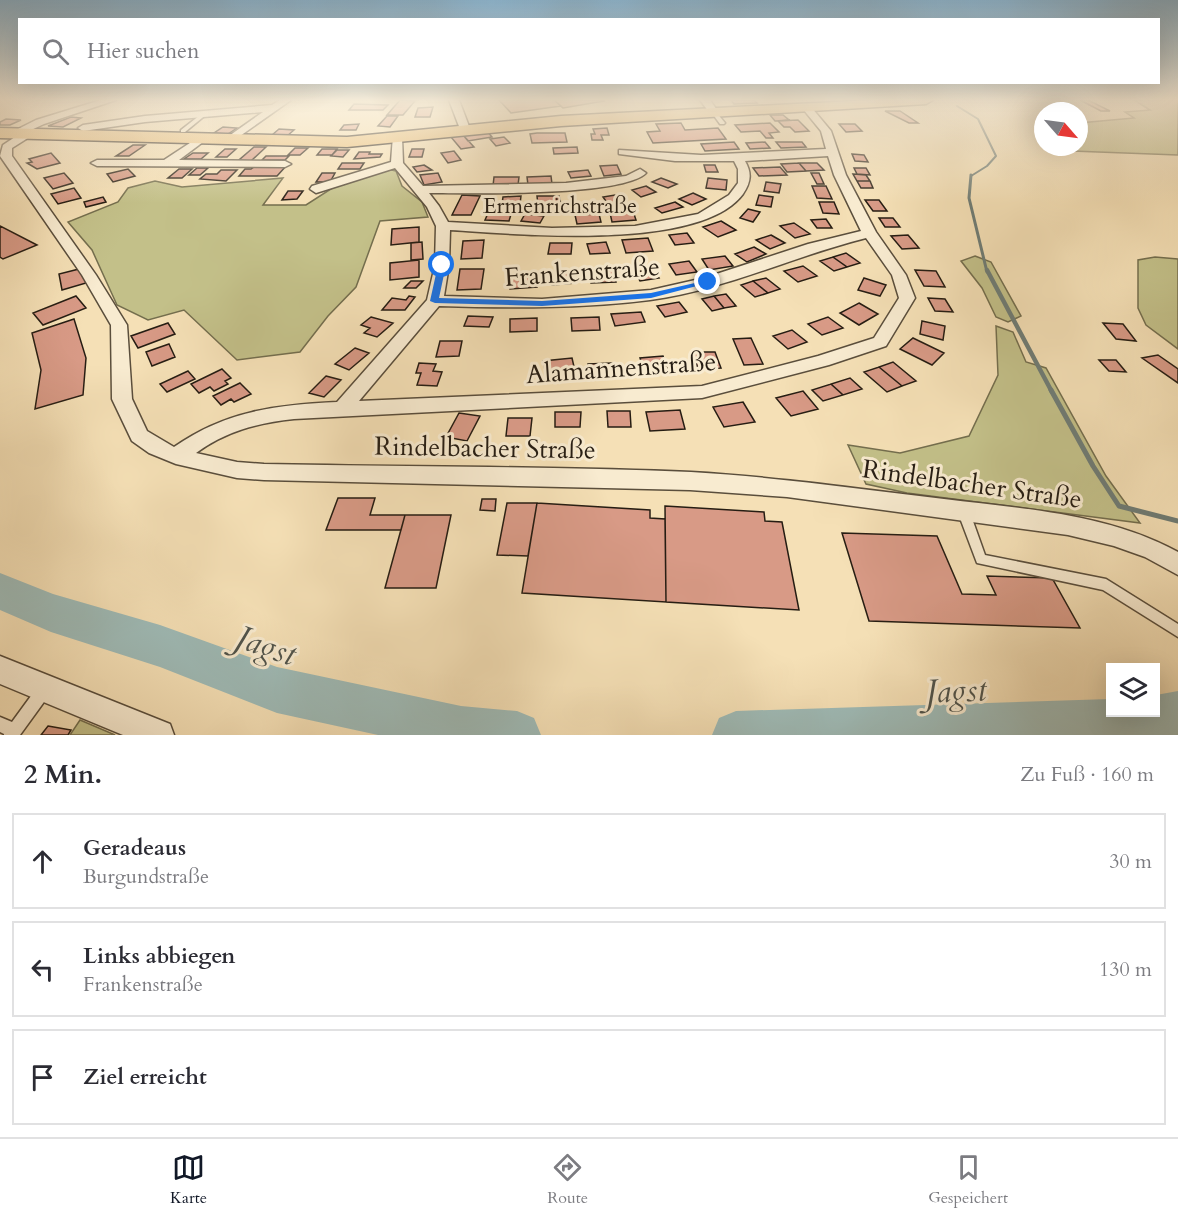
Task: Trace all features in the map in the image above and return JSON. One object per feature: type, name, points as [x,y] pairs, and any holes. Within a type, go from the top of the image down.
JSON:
[{"type":"main road","points":[[31,134],[325,142],[425,134]]},
{"type":"street","name":"Rindelbacher Straße","points":[[22,134],[7,147],[6,156],[89,275],[119,325],[122,399],[139,436],[156,448],[176,456],[237,470],[264,472],[690,481],[787,488],[1068,525],[1115,536],[1153,550],[1178,564]]},
{"type":"street","points":[[230,140],[238,134]]},
{"type":"street","name":"Alamannenstraße","points":[[176,456],[214,431],[248,421],[294,412],[702,393],[823,361],[880,342],[907,298],[899,275],[869,233],[840,175],[827,134]]},
{"type":"street","points":[[342,409],[435,301],[442,265],[443,226],[434,206],[396,164],[397,138]]},
{"type":"street","points":[[168,163],[199,140]]},
{"type":"street","points":[[623,152],[664,157],[737,157],[832,152]]},
{"type":"street","name":"Ermenrichstraße","points":[[443,226],[552,232],[635,230],[702,217],[733,198],[744,183],[744,169],[737,157]]},
{"type":"street","points":[[97,163],[285,164]]},
{"type":"street","points":[[316,189],[396,164]]},
{"type":"street","points":[[420,190],[566,187],[629,179],[640,173]]},
{"type":"street","name":"Frankenstraße","points":[[435,301],[542,304],[651,295],[708,282],[813,247],[869,233]]},
{"type":"street","points":[[0,670],[159,735]]},
{"type":"lane","points":[[963,510],[981,559],[1106,585],[1178,631]]},
{"type":"lane","points":[[0,724],[13,733],[45,688]]},
{"type":"shaded area","points":[[1088,134],[1178,134],[1178,155],[1088,152]]},
{"type":"shaded area","points":[[387,169],[396,171],[402,186],[422,202],[428,217],[380,221],[356,287],[328,316],[300,352],[237,360],[184,310],[148,320],[117,305],[92,250],[68,222],[118,202],[128,188],[155,181],[182,187],[283,178],[263,205],[306,205],[337,185]]},
{"type":"shaded area","points":[[975,256],[991,262],[1021,316],[1008,322],[996,317],[982,288],[961,261]]},
{"type":"shaded area","points":[[1155,257],[1178,259],[1178,349],[1146,325],[1138,308],[1138,260]]},
{"type":"shaded area","points":[[996,326],[1013,332],[1026,362],[1046,368],[1106,476],[1140,523],[907,493],[866,484],[848,445],[900,453],[969,436],[998,375]]},
{"type":"shaded area","points":[[80,720],[115,735],[70,735]]},
{"type":"building","points":[[490,134],[492,137],[468,141],[463,135]]},
{"type":"building","points":[[530,134],[565,134],[567,142],[532,143]]},
{"type":"building","points":[[591,134],[609,134],[601,135],[603,140],[592,140]]},
{"type":"building","points":[[648,134],[723,134],[726,139],[653,143]]},
{"type":"building","points":[[763,134],[770,134],[773,138],[766,138]]},
{"type":"building","points":[[463,135],[474,147],[461,149],[451,137]]},
{"type":"building","points":[[504,137],[510,143],[496,146],[490,139]]},
{"type":"building","points":[[734,142],[739,149],[705,151],[701,144]]},
{"type":"building","points":[[765,142],[770,148],[750,149],[746,143]]},
{"type":"building","points":[[776,142],[802,142],[806,147],[781,148]]},
{"type":"building","points":[[133,145],[145,145],[129,156],[116,156]]},
{"type":"building","points":[[254,147],[266,147],[251,161],[239,160]]},
{"type":"building","points":[[577,147],[578,153],[554,154],[553,148]]},
{"type":"building","points":[[295,148],[308,148],[300,155],[288,155]]},
{"type":"building","points":[[225,149],[236,149],[227,157],[216,157]]},
{"type":"building","points":[[322,149],[337,149],[332,155],[317,155]]},
{"type":"building","points":[[412,149],[424,149],[422,157],[409,157]]},
{"type":"building","points":[[337,150],[349,150],[343,157],[331,156]]},
{"type":"building","points":[[454,151],[461,160],[448,163],[441,153]]},
{"type":"building","points":[[359,152],[382,154],[380,157],[354,159]]},
{"type":"building","points":[[51,153],[60,163],[37,169],[27,163],[32,162],[29,159]]},
{"type":"building","points":[[193,153],[208,153],[201,159],[184,159]]},
{"type":"building","points":[[852,154],[864,155],[868,162],[855,161]]},
{"type":"building","points":[[266,156],[289,156],[285,160],[262,160]]},
{"type":"building","points":[[342,163],[364,163],[360,169],[338,169]]},
{"type":"building","points":[[799,163],[817,163],[824,170],[806,171]]},
{"type":"building","points":[[799,163],[806,171],[787,172],[781,164]]},
{"type":"building","points":[[287,165],[277,176],[239,176],[245,169]]},
{"type":"building","points":[[424,165],[432,170],[417,172],[413,167]]},
{"type":"building","points":[[617,165],[621,174],[604,176],[600,166]]},
{"type":"building","points":[[704,165],[715,165],[718,172],[706,172]]},
{"type":"building","points":[[780,167],[787,175],[759,176],[753,168]]},
{"type":"building","points":[[197,168],[208,168],[200,175],[189,175]]},
{"type":"building","points":[[854,168],[866,168],[870,175],[857,174]]},
{"type":"building","points":[[128,169],[135,176],[113,182],[107,174]]},
{"type":"building","points":[[179,169],[192,169],[182,178],[168,178]]},
{"type":"building","points":[[221,170],[237,170],[226,181],[200,179],[206,174],[217,174]]},
{"type":"building","points":[[588,170],[591,176],[571,178],[568,172]]},
{"type":"building","points":[[64,173],[73,183],[53,189],[44,178]]},
{"type":"building","points":[[322,173],[335,173],[330,182],[316,182]]},
{"type":"building","points":[[438,173],[442,182],[424,185],[420,175]]},
{"type":"building","points":[[811,173],[819,173],[824,184],[817,184]]},
{"type":"building","points":[[853,174],[866,175],[870,181],[857,181]]},
{"type":"building","points":[[551,176],[552,184],[528,185],[527,177]]},
{"type":"building","points":[[494,177],[519,177],[518,185],[493,186]]},
{"type":"building","points":[[661,178],[677,184],[668,188],[652,182]]},
{"type":"building","points":[[708,178],[727,180],[726,190],[706,188]]},
{"type":"building","points":[[857,181],[870,181],[873,188],[861,188]]},
{"type":"building","points":[[766,182],[781,184],[779,193],[764,191]]},
{"type":"building","points":[[646,186],[656,192],[641,197],[632,190]]},
{"type":"building","points":[[812,186],[826,186],[832,199],[817,198]]},
{"type":"building","points":[[74,188],[81,198],[58,204],[51,194]]},
{"type":"building","points":[[288,191],[303,191],[297,199],[282,200]]},
{"type":"building","points":[[693,193],[706,199],[692,205],[679,199]]},
{"type":"building","points":[[621,194],[626,201],[608,204],[603,197]]},
{"type":"building","points":[[462,195],[480,196],[471,215],[452,215]]},
{"type":"building","points":[[759,195],[773,197],[771,207],[756,205]]},
{"type":"building","points":[[521,196],[520,204],[502,204],[503,197]]},
{"type":"building","points":[[537,196],[559,196],[561,204],[538,205]]},
{"type":"building","points":[[103,197],[106,202],[86,207],[84,202]]},
{"type":"building","points":[[865,200],[879,200],[887,211],[873,211]]},
{"type":"building","points":[[675,202],[683,207],[662,213],[655,208]]},
{"type":"building","points":[[819,202],[834,202],[839,214],[823,213]]},
{"type":"building","points":[[748,209],[760,212],[753,222],[740,218]]},
{"type":"building","points":[[489,211],[512,211],[509,221],[485,220]]},
{"type":"building","points":[[633,211],[636,220],[612,222],[610,213]]},
{"type":"building","points":[[525,214],[544,216],[540,223],[521,221]]},
{"type":"building","points":[[599,214],[601,222],[577,224],[575,215]]},
{"type":"building","points":[[879,218],[893,218],[900,227],[885,227]]},
{"type":"building","points":[[826,219],[832,228],[817,228],[811,220]]},
{"type":"building","points":[[721,221],[736,230],[718,237],[703,227]]},
{"type":"building","points":[[794,223],[810,234],[795,238],[780,226]]},
{"type":"building","points":[[0,226],[37,245],[3,259],[0,257]]},
{"type":"building","points":[[419,227],[419,242],[391,245],[392,229]]},
{"type":"building","points":[[687,233],[694,243],[675,245],[669,235]]},
{"type":"building","points":[[771,235],[785,243],[770,249],[756,240]]},
{"type":"building","points":[[908,235],[919,248],[902,249],[891,236]]},
{"type":"building","points":[[648,238],[653,251],[626,253],[622,240]]},
{"type":"building","points":[[484,240],[482,258],[461,259],[463,241]]},
{"type":"building","points":[[422,242],[423,259],[411,260],[411,243]]},
{"type":"building","points":[[606,242],[610,253],[590,254],[587,244]]},
{"type":"building","points":[[550,243],[572,243],[571,254],[548,254]]},
{"type":"building","points":[[754,247],[766,254],[747,262],[735,254]]},
{"type":"building","points":[[846,253],[860,263],[847,267],[833,257]]},
{"type":"building","points":[[725,256],[733,266],[709,270],[702,259]]},
{"type":"building","points":[[833,257],[847,267],[834,271],[820,261]]},
{"type":"building","points":[[419,260],[419,277],[390,280],[390,263]]},
{"type":"building","points":[[689,261],[697,272],[676,275],[669,264]]},
{"type":"building","points":[[803,266],[817,276],[798,282],[784,271]]},
{"type":"building","points":[[83,268],[86,283],[62,290],[59,274]]},
{"type":"building","points":[[460,269],[484,269],[481,289],[457,290]]},
{"type":"building","points":[[653,269],[659,278],[640,281],[635,272]]},
{"type":"building","points":[[614,270],[616,282],[591,283],[589,271]]},
{"type":"building","points":[[915,270],[936,271],[945,287],[924,286]]},
{"type":"building","points":[[573,272],[575,283],[552,285],[550,274]]},
{"type":"building","points":[[536,275],[537,287],[510,289],[509,277]]},
{"type":"building","points":[[766,278],[780,289],[768,293],[753,281]]},
{"type":"building","points":[[864,278],[886,285],[880,296],[858,290]]},
{"type":"building","points":[[411,281],[423,281],[416,288],[404,288]]},
{"type":"building","points":[[753,281],[768,293],[755,297],[741,285]]},
{"type":"building","points":[[726,294],[736,306],[724,308],[714,296]]},
{"type":"building","points":[[76,296],[86,308],[43,325],[33,313]]},
{"type":"building","points":[[409,296],[415,297],[405,310],[382,310],[392,298],[406,300]]},
{"type":"building","points":[[714,296],[724,308],[712,311],[702,299]]},
{"type":"building","points":[[928,298],[945,299],[953,312],[935,311]]},
{"type":"building","points":[[679,302],[687,312],[665,317],[657,306]]},
{"type":"building","points":[[859,303],[878,314],[859,325],[840,313]]},
{"type":"building","points":[[641,312],[645,322],[615,326],[611,314]]},
{"type":"building","points":[[468,316],[493,317],[489,327],[464,326]]},
{"type":"building","points":[[371,317],[393,323],[377,337],[364,333],[370,328],[361,325]]},
{"type":"building","points":[[599,317],[600,330],[572,331],[571,318]]},
{"type":"building","points":[[828,317],[843,328],[822,335],[808,324]]},
{"type":"building","points":[[537,318],[537,331],[510,332],[510,319]]},
{"type":"building","points":[[74,319],[86,358],[83,395],[35,409],[41,370],[32,333]]},
{"type":"building","points":[[922,321],[945,326],[943,340],[920,334]]},
{"type":"building","points":[[168,323],[175,334],[138,348],[131,336]]},
{"type":"building","points":[[1103,323],[1123,324],[1136,341],[1116,339]]},
{"type":"building","points":[[792,330],[807,342],[788,349],[773,336]]},
{"type":"building","points":[[751,338],[763,364],[744,365],[733,339]]},
{"type":"building","points":[[913,338],[944,353],[932,365],[900,349]]},
{"type":"building","points":[[440,341],[462,341],[459,356],[436,357]]},
{"type":"building","points":[[169,344],[175,357],[152,366],[146,352]]},
{"type":"building","points":[[355,348],[369,353],[349,370],[335,364]]},
{"type":"building","points":[[693,352],[715,352],[721,368],[698,369]]},
{"type":"building","points":[[1158,355],[1178,369],[1178,383],[1142,358]]},
{"type":"building","points":[[663,356],[668,372],[645,373],[640,358]]},
{"type":"building","points":[[572,358],[575,371],[546,375],[543,361]]},
{"type":"building","points":[[1099,360],[1116,360],[1126,372],[1109,371]]},
{"type":"building","points":[[893,362],[916,381],[902,386],[879,367]]},
{"type":"building","points":[[419,363],[436,364],[433,371],[442,372],[437,386],[417,385],[421,373],[416,373]]},
{"type":"building","points":[[612,363],[613,377],[589,377],[588,364]]},
{"type":"building","points":[[879,367],[902,386],[887,392],[864,372]]},
{"type":"building","points":[[222,369],[231,378],[225,381],[228,384],[214,391],[210,387],[199,393],[191,384]]},
{"type":"building","points":[[188,371],[195,379],[167,392],[160,384]]},
{"type":"building","points":[[326,376],[341,380],[324,397],[309,393]]},
{"type":"building","points":[[850,378],[862,389],[843,395],[831,384]]},
{"type":"building","points":[[240,383],[251,394],[234,402],[231,399],[221,405],[213,396]]},
{"type":"building","points":[[831,384],[843,395],[823,401],[812,390]]},
{"type":"building","points":[[803,391],[818,409],[791,416],[776,398]]},
{"type":"building","points":[[743,402],[755,422],[724,427],[713,407]]},
{"type":"building","points":[[680,410],[685,429],[650,431],[646,412]]},
{"type":"building","points":[[607,411],[630,411],[631,427],[608,427]]},
{"type":"building","points":[[555,412],[581,412],[580,427],[555,427]]},
{"type":"building","points":[[459,413],[480,416],[467,441],[446,437]]},
{"type":"building","points":[[508,418],[532,418],[530,436],[506,436]]},
{"type":"building","points":[[338,498],[375,498],[370,515],[405,515],[401,530],[326,530]]},
{"type":"building","points":[[482,499],[496,499],[495,511],[480,510]]},
{"type":"building","points":[[507,503],[537,503],[528,556],[497,555]]},
{"type":"building","points":[[537,503],[650,510],[650,518],[665,519],[666,602],[522,593]]},
{"type":"building","points":[[665,506],[764,512],[765,521],[782,522],[799,610],[666,602]]},
{"type":"building","points":[[405,515],[451,515],[436,588],[385,588]]},
{"type":"building","points":[[842,533],[937,536],[962,594],[996,595],[987,576],[1052,578],[1080,628],[869,621]]},
{"type":"building","points":[[48,726],[71,730],[68,735],[41,735]]},
{"type":"waterway","points":[[971,176],[987,166],[996,156],[985,134]]},
{"type":"waterway","points":[[971,175],[969,198],[987,272]]},
{"type":"waterway","points":[[987,270],[1052,392]]},
{"type":"waterway","points":[[1051,390],[1093,466],[1119,506],[1178,521]]},
{"type":"waterway","name":"Jagst","points":[[0,591],[51,613],[160,646],[277,690],[461,730],[517,735]]},
{"type":"waterway","name":"Jagst","points":[[736,735],[1136,721],[1178,714]]},
{"type":"route","points":[[442,265],[435,301],[542,304],[651,295],[708,282]]}]
